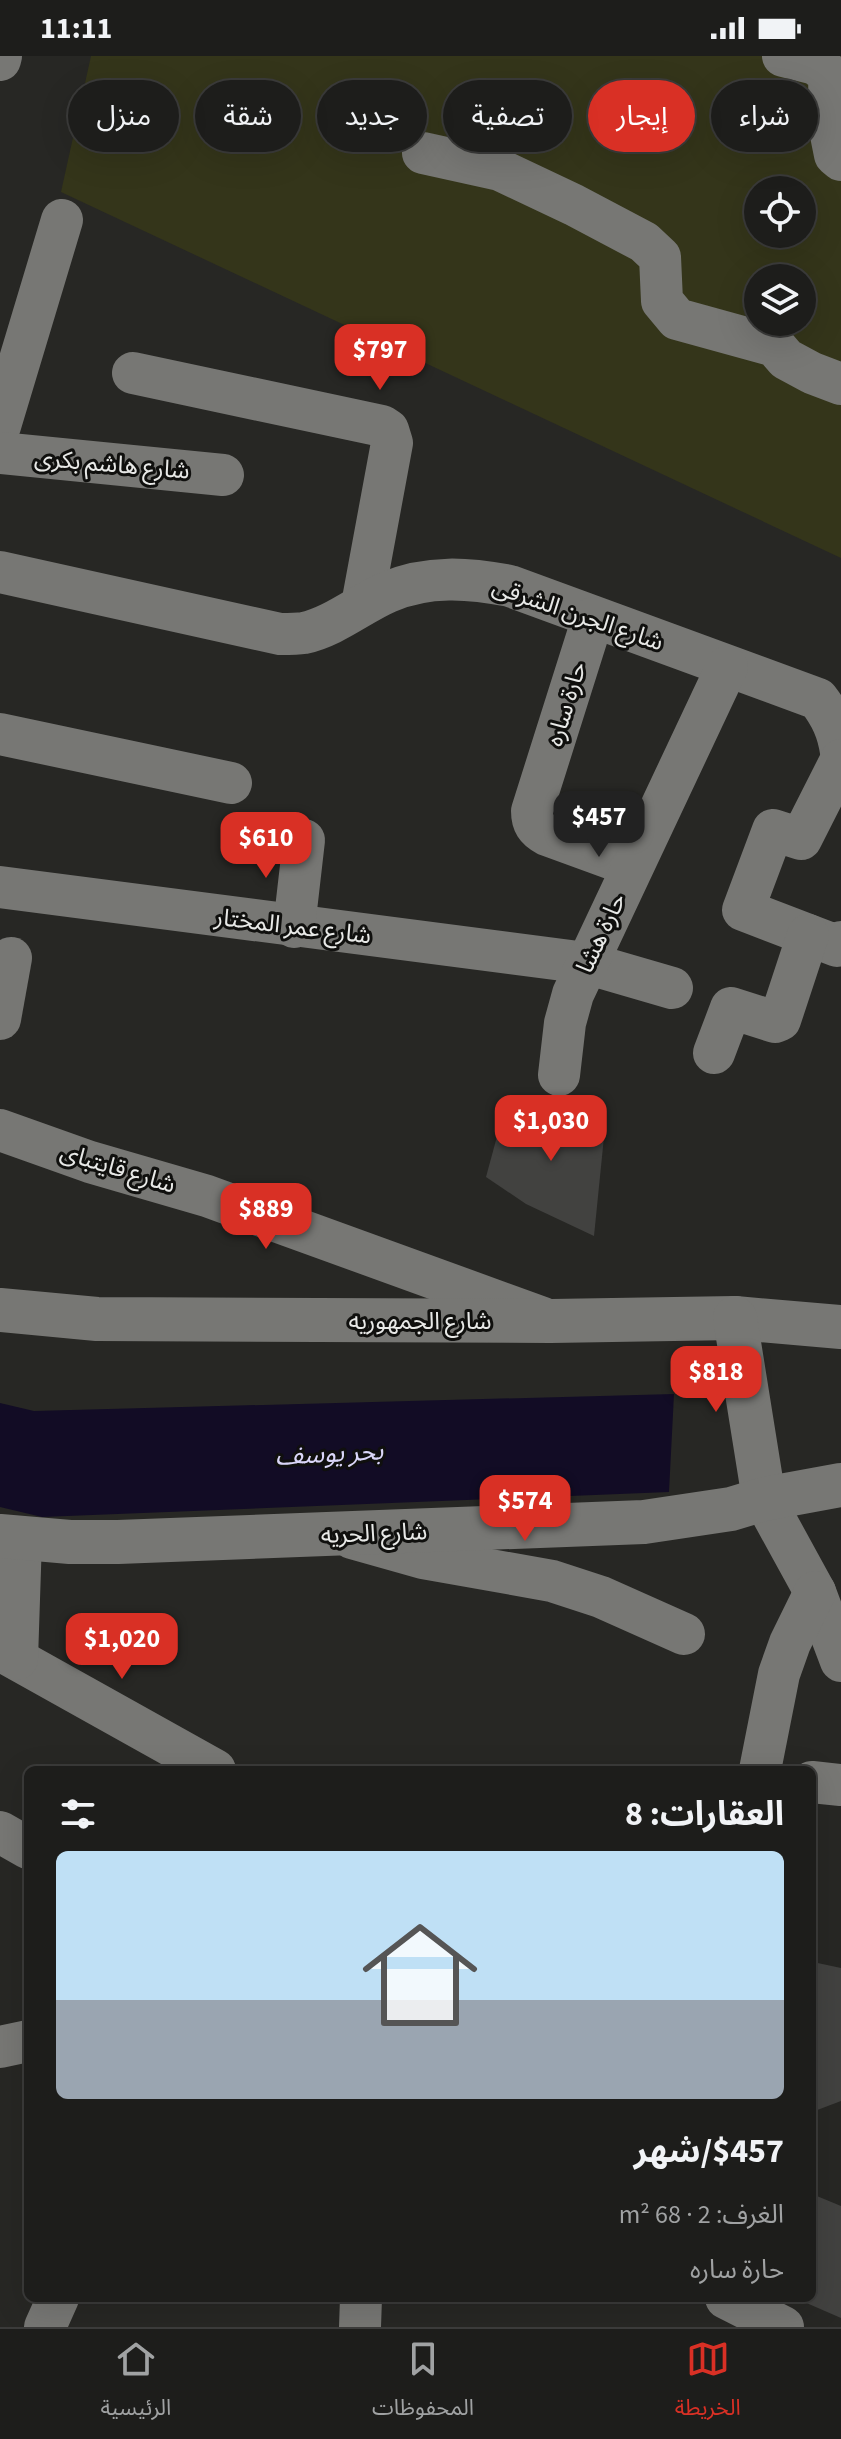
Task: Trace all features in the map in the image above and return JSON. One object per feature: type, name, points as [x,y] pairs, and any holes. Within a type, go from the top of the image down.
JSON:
[{"type":"street","points":[[783,56],[835,73],[830,130],[835,155],[841,160]]},
{"type":"street","points":[[423,153],[500,170],[644,242],[660,257],[662,301],[677,319],[775,346],[786,359],[841,384]]},
{"type":"street","points":[[0,426],[62,220]]},
{"type":"street","points":[[133,373],[382,426],[388,430],[392,443],[362,605]]},
{"type":"street","name":"شارع هاشم بكرى","points":[[0,453],[223,475]]},
{"type":"street","name":"شارع الجرن الشرقى","points":[[0,572],[280,634],[303,633],[325,626],[389,591],[419,582],[450,578],[510,586],[818,699],[831,716],[841,752]]},
{"type":"street","name":"حارة ساره","points":[[593,618],[532,818],[535,826],[547,835],[632,866]]},
{"type":"street","name":"حارة هشا","points":[[559,1075],[565,1023],[573,994],[727,667]]},
{"type":"street","points":[[0,734],[231,783]]},
{"type":"street","points":[[714,1053],[731,1008],[775,1022],[780,1020],[824,938],[743,910],[773,830],[801,839],[841,760]]},
{"type":"street","points":[[294,927],[304,840]]},
{"type":"street","name":"شارع عمر المختار","points":[[0,887],[586,963],[672,988]]},
{"type":"street","points":[[0,1019],[11,958]]},
{"type":"street","name":"شارع قايتباى","points":[[0,1130],[90,1162],[222,1201],[551,1321]]},
{"type":"street","name":"شارع الجمهوريه","points":[[0,1310],[97,1319],[551,1321],[735,1318],[841,1327]]},
{"type":"street","points":[[735,1318],[764,1499],[815,1592],[841,1661]]},
{"type":"street","name":"شارع الحريه","points":[[11,1537],[118,1542],[644,1522],[731,1509],[764,1499],[841,1485]]},
{"type":"street","points":[[337,1534],[423,1558],[552,1581],[601,1597],[684,1634]]},
{"type":"street","points":[[11,1537],[8,1655],[208,1766]]},
{"type":"street","points":[[761,1766],[779,1674],[815,1592]]},
{"type":"street","points":[[816,1782],[841,1785]]},
{"type":"street","points":[[0,1832],[24,1846]]},
{"type":"street","points":[[0,2047],[24,2042]]},
{"type":"street","points":[[45,2327],[56,2302]]},
{"type":"street","points":[[360,2327],[361,2302]]},
{"type":"street","points":[[734,2302],[783,2327]]},
{"type":"green space","points":[[91,56],[841,56],[841,558],[61,192],[70,152],[179,152],[179,80],[86,80]]},
{"type":"water","name":"بحر يوسف","points":[[674,1394],[669,1492],[42,1517],[0,1507],[0,1403],[34,1411]]},
{"type":"building","points":[[505,1107],[606,1117],[594,1236],[526,1204],[486,1177]]},
{"type":"building","points":[[816,1963],[841,1968],[841,2101],[816,2110]]},
{"type":"building","points":[[816,2196],[841,2206],[841,2318],[804,2302],[816,2302]]}]
